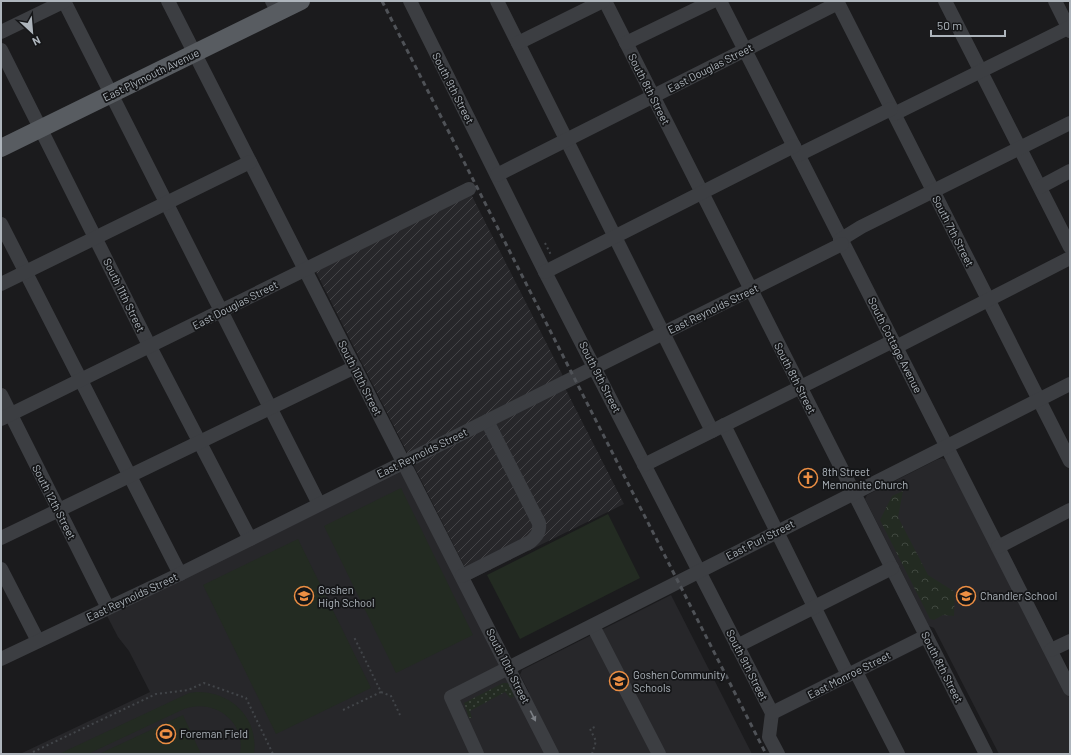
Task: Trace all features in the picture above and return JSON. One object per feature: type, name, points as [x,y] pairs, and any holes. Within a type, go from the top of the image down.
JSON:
[{"type":"main road","name":"East Plymouth Avenue","points":[[1,148],[195,54],[275,7],[301,1]]},
{"type":"street","points":[[1,32],[64,1],[223,311],[319,504]]},
{"type":"street","name":"South 10th Street","points":[[168,1],[552,754]]},
{"type":"street","name":"South 9th Street","points":[[410,1],[644,465],[772,713],[769,737],[778,754]]},
{"type":"street","points":[[497,1],[664,332],[777,532],[814,608],[898,754]]},
{"type":"street","points":[[518,43],[604,1]]},
{"type":"street","name":"South 8th Street","points":[[604,1],[986,754]]},
{"type":"street","points":[[626,43],[713,1]]},
{"type":"street","name":"South Cottage Avenue","points":[[720,1],[841,242],[895,344],[1070,689]]},
{"type":"street","points":[[945,1],[1070,247]]},
{"type":"street","points":[[546,272],[702,193],[796,151],[893,112],[1069,29],[1055,1]]},
{"type":"street","name":"East Douglas Street","points":[[497,175],[653,97],[837,2]]},
{"type":"street","name":"South 7th Street","points":[[837,2],[1070,461]]},
{"type":"street","name":"South 11th Street","points":[[1,50],[150,347],[250,539]]},
{"type":"street","name":"East Reynolds Street","points":[[1,659],[180,574],[664,332],[751,291],[933,191],[1070,123]]},
{"type":"street","points":[[1,284],[250,162]]},
{"type":"street","points":[[1040,187],[1070,171]]},
{"type":"street","name":"East Douglas Street","points":[[6,417],[469,189]]},
{"type":"street","points":[[1,224],[180,574]]},
{"type":"street","points":[[644,465],[800,387],[988,300],[1070,258]]},
{"type":"street","points":[[1,538],[355,367]]},
{"type":"street","name":"East Purl Street","points":[[477,754],[451,697],[1070,384]]},
{"type":"street","name":"South 12th Street","points":[[1,395],[6,417],[59,511],[108,608]]},
{"type":"street","points":[[462,576],[530,542],[537,537],[540,531],[539,523],[487,421]]},
{"type":"street","points":[[998,547],[1070,510]]},
{"type":"street","points":[[737,646],[892,568]]},
{"type":"street","points":[[1,569],[38,641]]},
{"type":"street","points":[[593,626],[659,754]]},
{"type":"street","name":"East Monroe Street","points":[[772,713],[926,636]]},
{"type":"street","points":[[1051,650],[1070,641]]},
{"type":"path","points":[[354,637],[381,692],[391,696],[400,715]]},
{"type":"path","points":[[33,752],[156,694],[188,690],[204,683],[246,698],[273,754]]},
{"type":"path","points":[[343,710],[381,692]]},
{"type":"path","points":[[592,754],[596,741],[590,729],[597,726]]},
{"type":"shaded area","points":[[471,194],[562,374],[565,388],[624,504],[471,579],[316,272]]},
{"type":"shaded area","name":"Chandler School","points":[[942,458],[946,460],[1003,566],[1070,699],[1070,754],[999,754],[934,628],[929,626],[865,499],[867,495]]},
{"type":"shaded area","name":"Goshen High School","points":[[399,472],[402,472],[518,697],[529,692],[520,675],[522,670],[671,595],[752,754],[20,754],[150,692],[129,651],[118,637],[106,614]]},
{"type":"green space","points":[[401,488],[473,635],[396,673],[324,526]]},
{"type":"green space","points":[[903,491],[898,517],[928,575],[955,592],[954,616],[943,615],[934,620],[930,619],[880,520],[892,496]]},
{"type":"green space","points":[[608,514],[640,578],[520,639],[487,575]]},
{"type":"green space","points":[[298,539],[371,688],[276,734],[203,585]]},
{"type":"green space","points":[[503,683],[510,683],[514,697],[510,698],[505,692],[470,711],[472,718],[469,718],[464,703]]},
{"type":"green space","points":[[196,692],[221,696],[240,709],[247,718],[252,729],[254,754],[240,754],[241,742],[238,732],[233,722],[226,715],[206,707],[195,706],[184,709],[88,754],[59,754],[189,693]]},
{"type":"green space","name":"Foreman Field","points":[[183,715],[201,754],[99,754]]},
{"type":"railway","points":[[382,1],[766,754]]},
{"type":"place","name":"8th Street Mennonite Church","points":[[808,478]]},
{"type":"place","name":"Goshen High School","points":[[304,596]]},
{"type":"place","name":"Chandler School","points":[[966,596]]},
{"type":"place","name":"Goshen Community Schools","points":[[619,681]]},
{"type":"place","name":"Foreman Field","points":[[166,734]]}]
